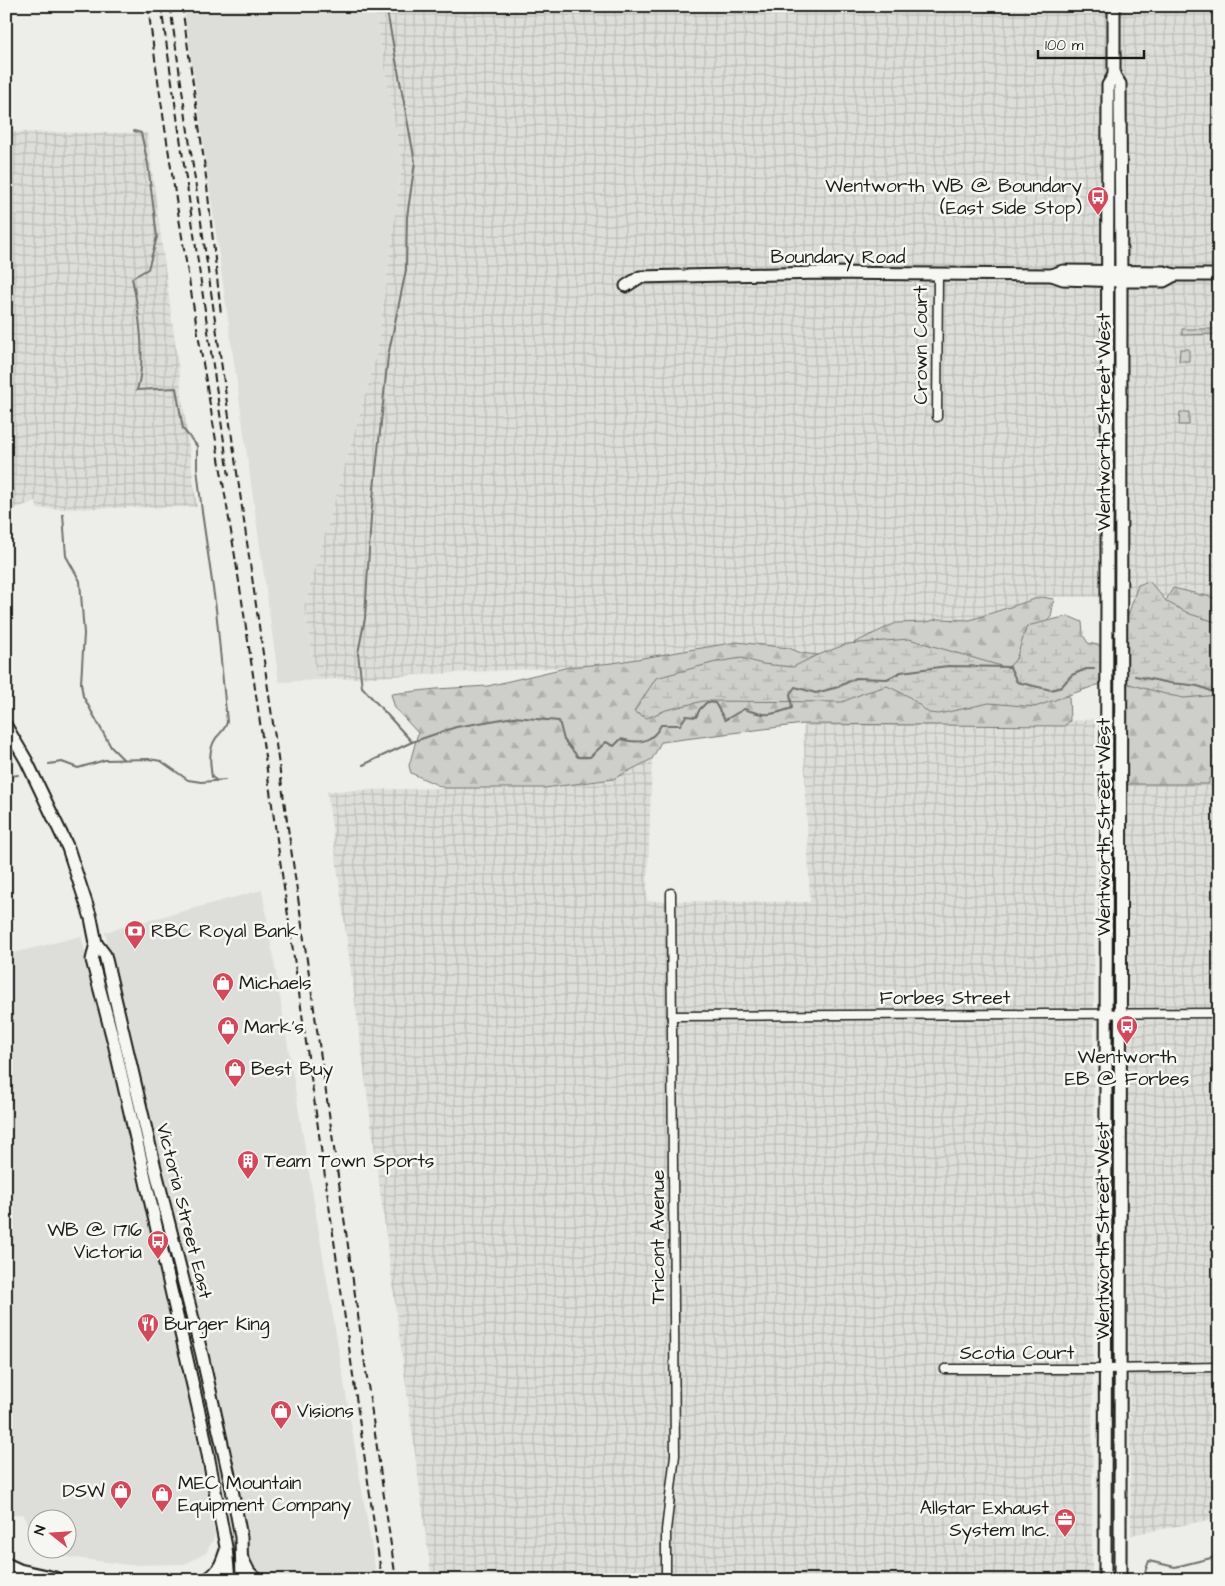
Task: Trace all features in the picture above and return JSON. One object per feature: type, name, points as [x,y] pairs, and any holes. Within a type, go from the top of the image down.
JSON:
[{"type":"highway","points":[[6,1566],[19,1572],[55,1580]]},
{"type":"main road","name":"Wentworth Street West","points":[[1106,1580],[1107,1014],[1115,276],[1120,84],[1114,75],[1114,6]]},
{"type":"main road","name":"Boundary Road","points":[[626,286],[640,277],[820,273],[1052,274],[1063,271],[1115,276],[1164,272],[1175,275],[1219,275]]},
{"type":"main road","name":"Wentworth Street West","points":[[1115,276],[1121,1014],[1119,1580]]},
{"type":"main road","name":"Victoria Street East","points":[[6,726],[26,760],[68,848],[91,918],[96,943],[92,960],[114,1043],[198,1407],[226,1547],[229,1580]]},
{"type":"main road","name":"Victoria Street East","points":[[96,943],[105,955],[225,1458],[241,1537],[242,1580]]},
{"type":"main road","points":[[198,1407],[207,1411],[217,1453],[225,1458]]},
{"type":"main road","points":[[205,1580],[216,1574],[226,1547]]},
{"type":"main road","points":[[241,1555],[245,1567],[258,1580]]},
{"type":"street","name":"Crown Court","points":[[937,417],[938,274]]},
{"type":"street","name":"Tricont Avenue","points":[[666,1580],[666,1530],[676,1455],[671,893]]},
{"type":"street","name":"Forbes Street","points":[[672,1016],[1219,1013]]},
{"type":"street","name":"Scotia Court","points":[[946,1369],[1219,1367]]},
{"type":"shaded area","points":[[184,6],[374,6],[402,165],[376,357],[304,607],[317,680],[279,682]]},
{"type":"shaded area","points":[[374,6],[1219,6],[1219,599],[1173,588],[1167,597],[1041,597],[970,620],[937,619],[927,622],[896,623],[826,656],[801,653],[789,648],[569,667],[317,680],[304,607],[376,357],[402,165]]},
{"type":"shaded area","points":[[6,132],[147,133],[197,507],[37,509],[36,501],[6,512]]},
{"type":"shaded area","points":[[1095,719],[1092,1580],[804,1580],[431,1574],[327,791],[544,788],[613,779],[652,759],[647,901],[810,902],[803,724],[1054,726],[1070,721]]},
{"type":"shaded area","points":[[1208,778],[1219,778],[1219,1518],[1131,1535],[1122,784],[1208,784]]},
{"type":"shaded area","points":[[262,890],[377,1580],[262,1580],[248,1566],[182,1265],[168,1189],[146,1111],[130,1025],[114,979],[105,932]]},
{"type":"shaded area","points":[[81,936],[97,995],[181,1356],[215,1536],[206,1553],[185,1564],[128,1565],[75,1558],[78,1558],[78,1508],[28,1508],[28,1525],[23,1514],[6,1516],[6,955]]},
{"type":"green space","points":[[1182,329],[1219,329],[1219,334],[1182,335]]},
{"type":"green space","points":[[1180,349],[1189,349],[1189,361],[1179,361]]},
{"type":"green space","points":[[1180,412],[1189,412],[1189,425],[1179,425]]},
{"type":"green space","points":[[1149,581],[1167,602],[1190,614],[1219,623],[1219,695],[1184,698],[1129,684],[1097,685],[1035,707],[989,703],[939,714],[929,713],[908,696],[887,686],[842,702],[703,701],[666,710],[647,718],[634,712],[656,678],[716,662],[742,658],[762,664],[793,667],[847,644],[909,639],[1008,668],[1016,659],[1027,626],[1068,616],[1082,622],[1083,635],[1088,643],[1108,647],[1119,643],[1138,585]]},
{"type":"green space","points":[[1173,588],[1219,599],[1219,637],[1159,612]]},
{"type":"green space","points":[[1041,597],[1054,599],[1051,617],[1019,653],[1003,681],[1069,696],[1070,721],[1064,726],[803,724],[661,742],[652,759],[613,779],[544,788],[444,788],[411,773],[409,766],[418,733],[395,708],[391,694],[488,686],[569,667],[613,663],[737,642],[789,648],[801,653],[826,656],[896,623],[927,622],[937,619],[970,620]]},
{"type":"green space","points":[[1121,647],[1219,694],[1219,778],[1209,778],[1209,784],[1122,784]]},
{"type":"waterway","points":[[386,6],[415,162],[407,217],[406,270],[388,356],[371,517],[365,618],[358,653],[362,687],[412,742]]},
{"type":"waterway","points":[[134,131],[141,133],[148,164],[157,237],[148,269],[132,278],[142,349],[137,390],[176,388],[183,429],[197,446],[197,468],[216,609],[227,722],[213,743],[211,752],[212,777],[217,781]]},
{"type":"waterway","points":[[63,514],[66,556],[80,581],[84,634],[81,683],[83,696],[111,747],[123,759]]},
{"type":"waterway","points":[[363,765],[412,742],[456,727],[514,717],[559,721],[564,740],[578,757],[590,757],[606,742],[614,746],[621,739],[644,741],[649,739],[661,725],[680,725],[686,716],[696,717],[700,709],[707,702],[715,703],[725,720],[744,709],[768,714],[792,708],[790,694],[795,687],[816,693],[838,687],[856,678],[887,679],[901,672],[948,666],[1010,667],[1017,682],[1051,690],[1061,687],[1072,675],[1086,669],[1094,669]]},
{"type":"waterway","points":[[1135,676],[1198,686],[1210,691],[1219,702]]},
{"type":"waterway","points":[[49,764],[62,762],[78,768],[105,760],[149,759],[161,761],[188,780],[201,782],[225,780]]},
{"type":"waterway","points":[[6,774],[11,776],[18,775]]},
{"type":"waterway","points":[[1142,1580],[1149,1561],[1175,1567],[1215,1557],[1219,1551]]},
{"type":"railway","points":[[148,6],[170,159],[244,614],[382,1580]]},
{"type":"railway","points":[[161,6],[229,476]]},
{"type":"railway","points":[[170,6],[396,1580]]},
{"type":"railway","points":[[182,6],[205,168],[221,314]]},
{"type":"place","name":"Wentworth WB @ Boundary (East Side Stop)","points":[[1098,216]]},
{"type":"place","name":"RBC Royal Bank","points":[[135,950]]},
{"type":"place","name":"Michaels","points":[[223,1002]]},
{"type":"place","name":"Wentworth EB @ Forbes","points":[[1127,1045]]},
{"type":"place","name":"Mark's","points":[[228,1046]]},
{"type":"place","name":"Best Buy","points":[[235,1088]]},
{"type":"place","name":"Team Town Sports","points":[[248,1180]]},
{"type":"place","name":"WB @ 1716 Victoria","points":[[158,1260]]},
{"type":"place","name":"Burger King","points":[[148,1343]]},
{"type":"place","name":"Visions","points":[[281,1430]]},
{"type":"place","name":"DSW","points":[[121,1510]]},
{"type":"place","name":"MEC Mountain Equipment Company","points":[[162,1513]]},
{"type":"place","name":"Allstar Exhaust System Inc.","points":[[1065,1538]]}]
